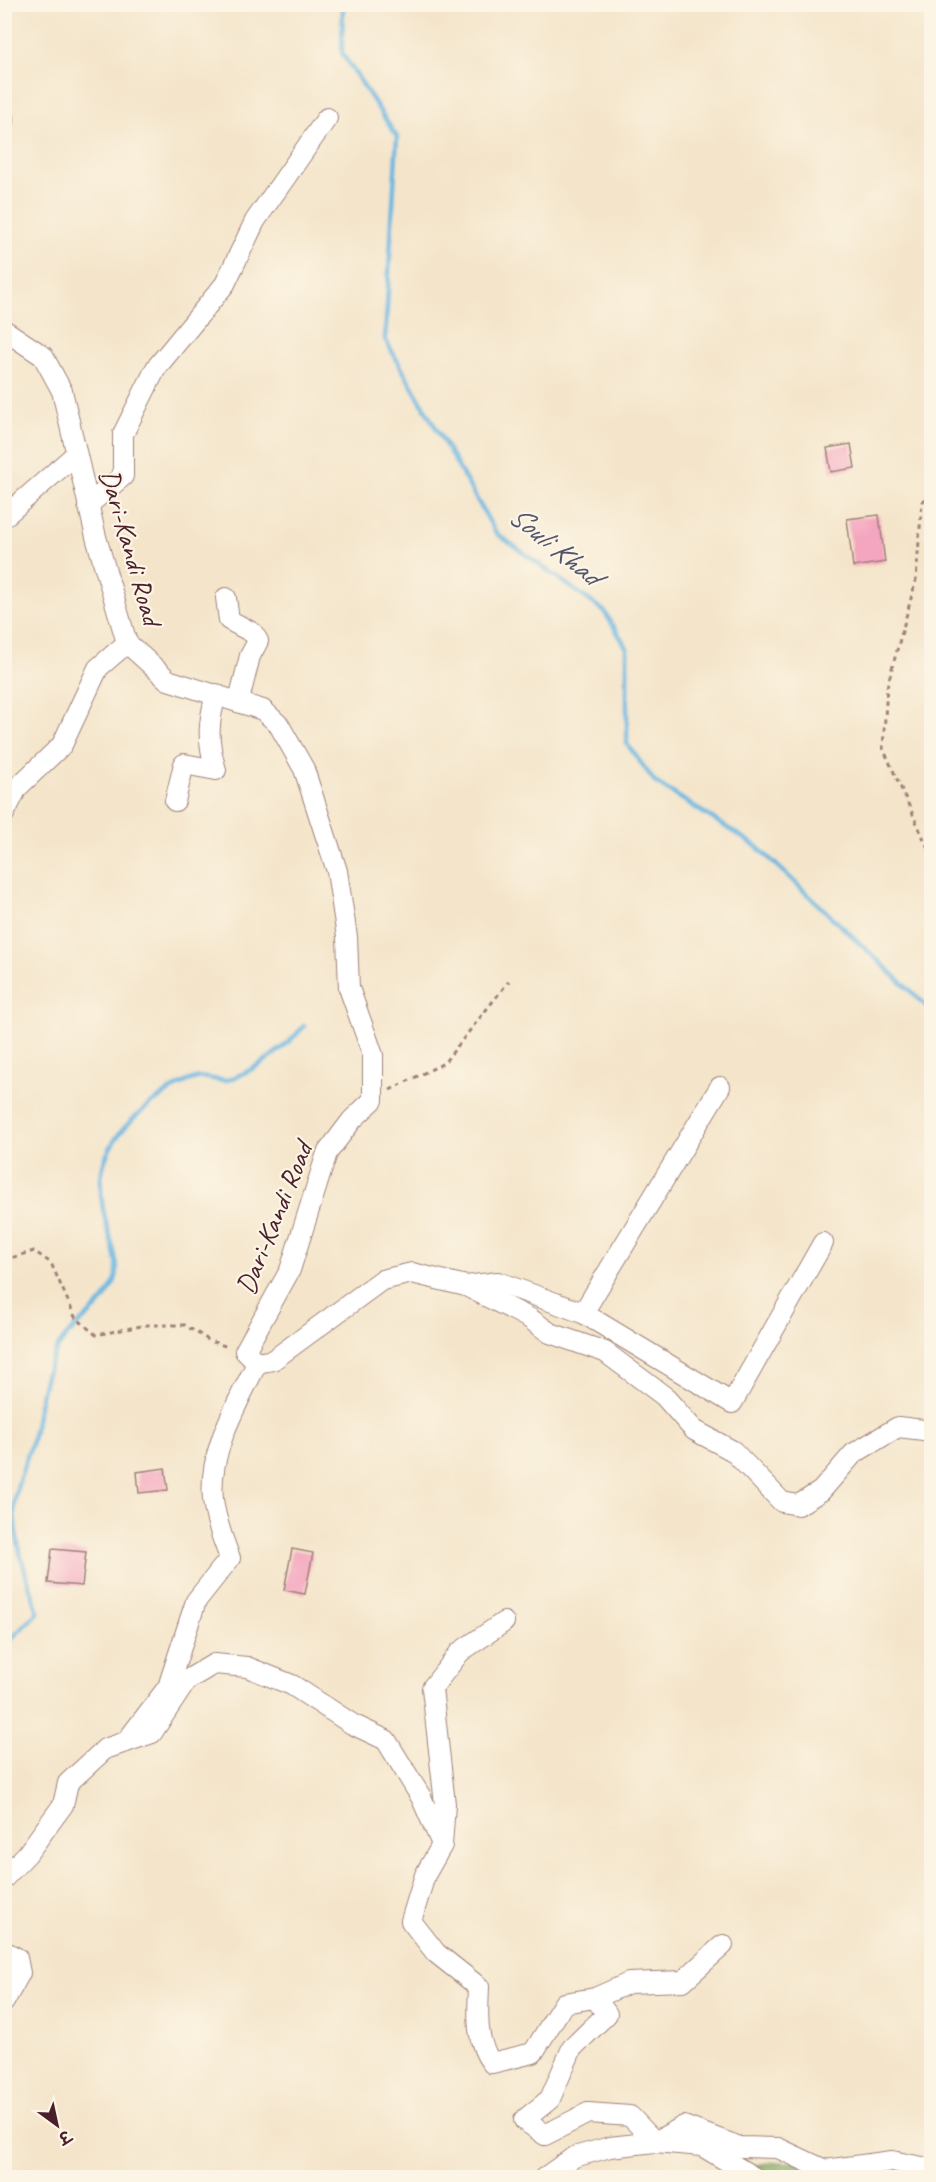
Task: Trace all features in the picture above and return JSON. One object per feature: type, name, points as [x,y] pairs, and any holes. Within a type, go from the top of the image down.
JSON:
[{"type":"street","points":[[88,505],[123,476],[123,434],[156,368],[225,284],[255,221],[327,118]]},
{"type":"street","name":"Dari-Kandi Road","points":[[4,330],[43,356],[62,391],[88,505],[127,643],[168,680],[239,700],[263,710],[279,725],[304,769],[337,871],[346,937],[349,988],[373,1055],[373,1100],[352,1120],[327,1153],[290,1270],[245,1351],[257,1363]]},
{"type":"street","points":[[4,517],[76,454]]},
{"type":"street","points":[[226,598],[229,620],[254,633],[258,641],[249,656],[239,700]]},
{"type":"street","points":[[4,814],[16,788],[62,745],[98,668],[127,643]]},
{"type":"street","points":[[175,801],[184,764],[216,770],[210,751],[208,726],[216,694]]},
{"type":"street","points":[[583,1313],[720,1087]]},
{"type":"street","points":[[466,1286],[498,1282],[583,1313],[732,1403],[823,1243]]},
{"type":"street","points":[[126,1742],[168,1687],[196,1601],[230,1558],[213,1500],[214,1466],[224,1433],[257,1363],[273,1360],[382,1280],[412,1273],[466,1286],[529,1318],[550,1333],[606,1352],[664,1396],[694,1430],[733,1451],[782,1502],[798,1505],[821,1491],[853,1454],[898,1427],[932,1431]]},
{"type":"street","points":[[504,1622],[460,1652],[432,1688],[445,1804],[442,1845],[425,1875],[411,1921],[436,1953],[479,1987],[478,2019],[484,2053],[492,2063],[533,2053],[564,2004],[595,1998],[629,1983],[683,1981],[723,1945]]},
{"type":"street","points":[[4,1878],[27,1854],[63,1805],[68,1783],[105,1749],[152,1733],[187,1680],[214,1664],[247,1667],[292,1685],[352,1724],[386,1740],[421,1797],[442,1845]]},
{"type":"street","points":[[4,1952],[17,1958],[20,1973],[4,2001]]},
{"type":"street","points":[[595,1998],[607,2014],[572,2048],[550,2098],[524,2120],[544,2135],[588,2113],[630,2116],[656,2142]]},
{"type":"street","points":[[656,2142],[684,2127],[740,2147],[778,2148],[825,2170],[892,2161],[932,2169]]},
{"type":"street","points":[[543,2178],[574,2157],[610,2147],[656,2142],[702,2146],[755,2178]]},
{"type":"path","points":[[932,493],[922,502],[916,580],[887,687],[883,748],[932,857]]},
{"type":"path","points":[[373,1100],[444,1063],[509,981]]},
{"type":"path","points":[[4,1260],[34,1251],[51,1263],[75,1317],[96,1335],[146,1325],[185,1325],[210,1341]]},
{"type":"green space","points":[[772,2162],[917,2165],[931,2178],[701,2178]]},
{"type":"building","points":[[851,444],[855,468],[831,472],[827,448]]},
{"type":"building","points":[[879,515],[885,562],[853,567],[847,519]]},
{"type":"building","points":[[165,1468],[168,1490],[139,1493],[137,1472]]},
{"type":"building","points":[[52,1549],[86,1552],[82,1586],[48,1583]]},
{"type":"building","points":[[292,1549],[313,1553],[305,1594],[284,1590]]},
{"type":"waterway","name":"Souli Khad","points":[[343,4],[342,53],[397,137],[385,339],[496,533],[604,611],[627,648],[627,744],[655,782],[756,846],[932,1011]]},
{"type":"waterway","points":[[4,1679],[9,1666],[7,1643],[38,1612],[19,1549],[14,1511],[16,1493],[32,1440],[43,1385],[50,1364],[61,1343],[103,1301],[110,1291],[117,1271],[102,1207],[101,1191],[101,1176],[110,1148],[132,1120],[171,1090],[196,1078],[227,1080],[249,1071],[279,1050],[304,1026]]}]
